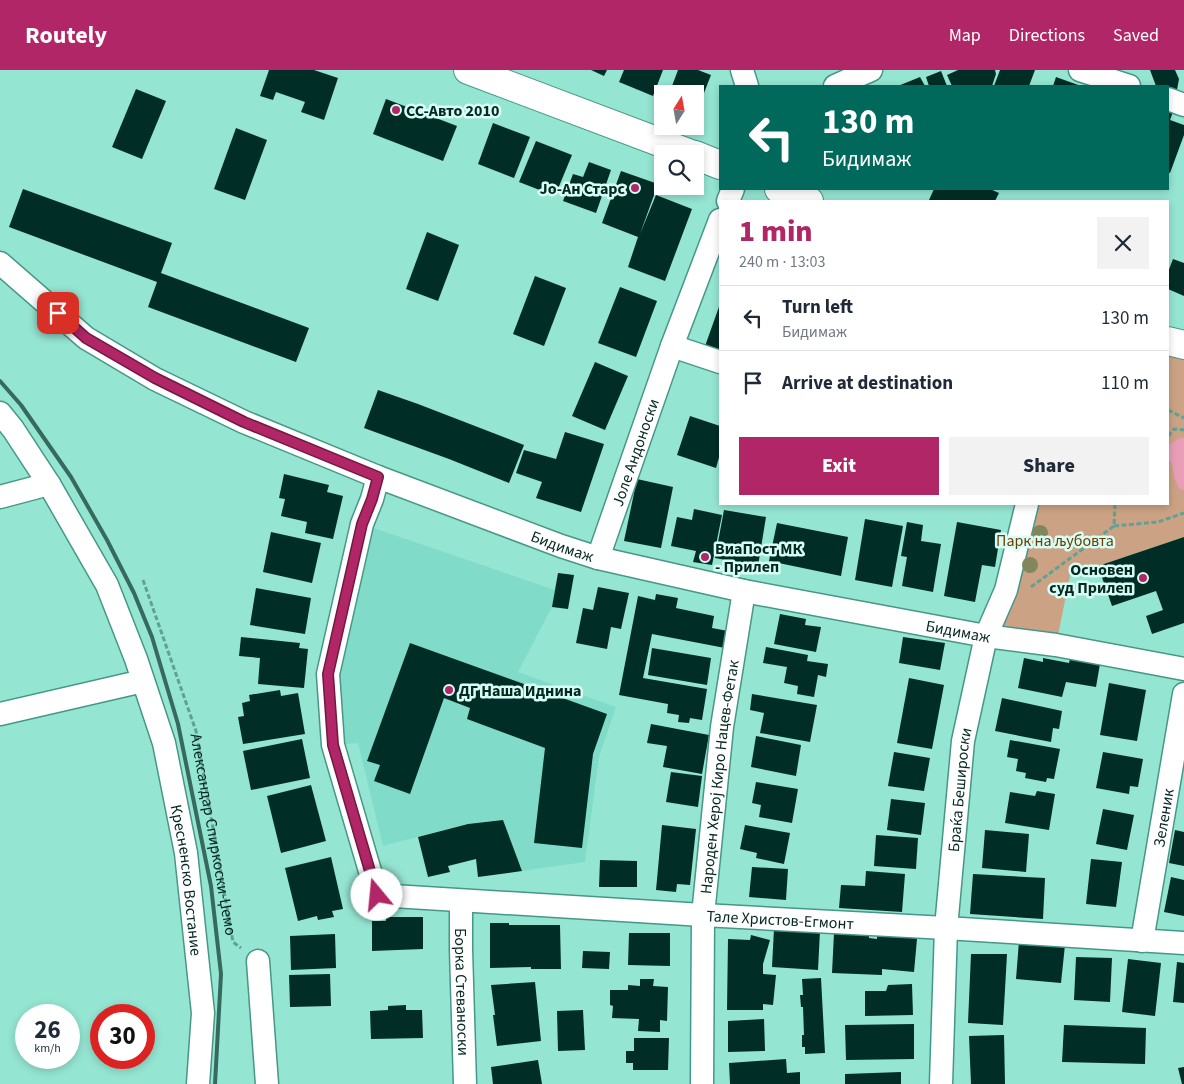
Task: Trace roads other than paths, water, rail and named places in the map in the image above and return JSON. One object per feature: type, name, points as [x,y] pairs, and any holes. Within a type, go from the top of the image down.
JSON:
[{"type":"main road","points":[[468,70],[667,145]]},
{"type":"main road","points":[[704,159],[719,165]]},
{"type":"main road","points":[[782,190],[806,200]]},
{"type":"street","points":[[742,70],[747,85]]},
{"type":"street","points":[[836,85],[871,70]]},
{"type":"street","points":[[1080,70],[1126,85]]},
{"type":"street","points":[[1169,99],[1184,104]]},
{"type":"street","name":"Јоле Андоноски","points":[[598,558],[672,346],[719,223]]},
{"type":"street","name":"Бидимаж","points":[[0,263],[86,338],[155,378],[244,422],[378,477],[561,546],[598,558],[744,591],[986,636],[1056,645],[1184,669]]},
{"type":"street","points":[[672,346],[719,362]]},
{"type":"street","name":"Кресненско Востание","points":[[0,412],[49,484],[107,585],[164,743],[186,853],[203,1013],[198,1084]]},
{"type":"street","name":"Тале Христов-Егмонт","points":[[378,477],[362,524],[328,674],[333,745],[377,895],[1184,943]]},
{"type":"street","points":[[0,497],[49,484]]},
{"type":"street","name":"Браќа Бешироски","points":[[941,1084],[946,928],[964,741],[986,636],[1006,590],[1027,505]]},
{"type":"street","name":"Народен Херој Киро Нацев-Фетак","points":[[702,1084],[702,915],[722,726],[744,591]]},
{"type":"street","points":[[0,714],[143,681]]},
{"type":"street","name":"Зеленик","points":[[1142,941],[1184,694]]},
{"type":"street","name":"Борка Стеваноски","points":[[461,900],[465,1084]]},
{"type":"street","points":[[258,961],[267,1084]]},
{"type":"railway","points":[[0,381],[21,405],[71,477],[107,540],[134,593],[152,637],[178,724],[211,886],[221,974],[215,1084]]},
{"type":"place","name":"СС-Авто 2010","points":[[396,110]]},
{"type":"place","name":"Јо-Ан Старс","points":[[635,188]]},
{"type":"place","name":"ВиаПост МК - Прилеп","points":[[705,557]]},
{"type":"place","name":"Основен суд Прилеп","points":[[1143,578]]},
{"type":"place","name":"ДГ Наша Иднина","points":[[449,690]]},
{"type":"park label","name":"Парк на љубовта","points":[[1055,540]]}]
